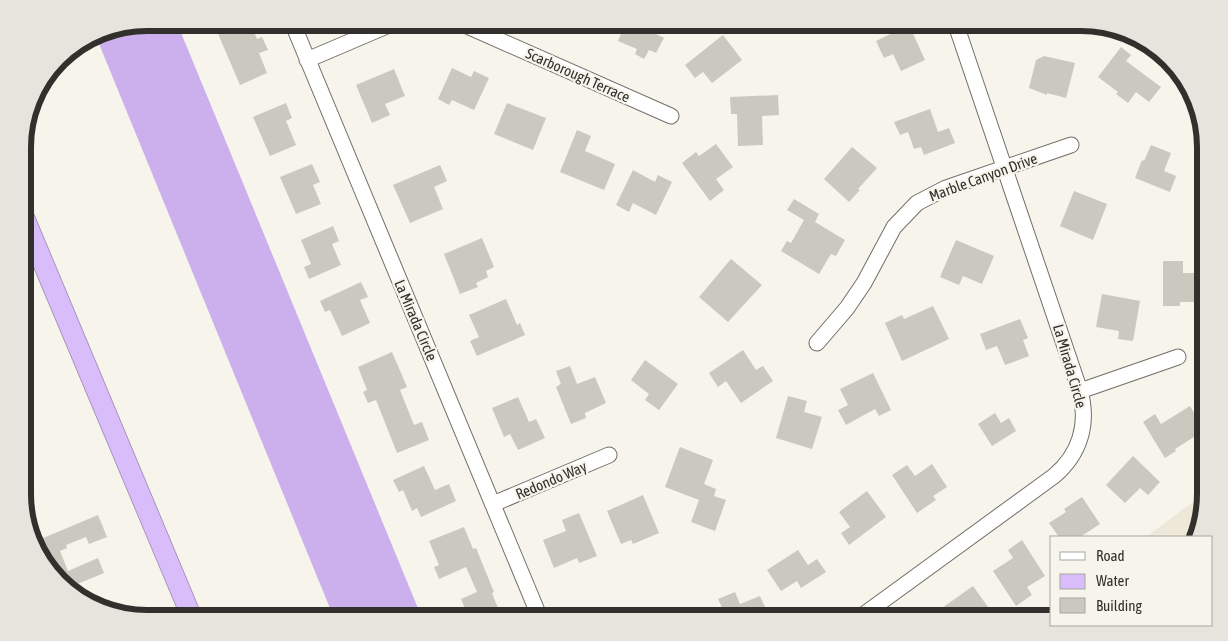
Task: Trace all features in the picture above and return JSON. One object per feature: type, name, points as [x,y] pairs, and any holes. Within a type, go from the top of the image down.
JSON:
[{"type":"street","name":"La Mirada Circle","points":[[296,31],[537,610]]},
{"type":"street","points":[[307,60],[375,31]]},
{"type":"street","name":"Scarborough Terrace","points":[[478,31],[671,116]]},
{"type":"street","name":"La Mirada Circle","points":[[870,610],[1061,470],[1078,447],[1083,429],[1084,410],[1080,390],[958,31]]},
{"type":"street","name":"Marble Canyon Drive","points":[[816,343],[847,308],[864,283],[894,227],[908,210],[936,192],[1071,145]]},
{"type":"street","points":[[1080,390],[1178,358]]},
{"type":"street","name":"Redondo Way","points":[[493,504],[609,455]]},
{"type":"shaded area","points":[[180,31],[419,610],[331,610],[98,42],[110,37],[132,32]]},
{"type":"shaded area","points":[[1197,499],[1195,517],[1189,536],[1147,536]]},
{"type":"water","points":[[31,207],[200,610],[178,610],[31,261]]},
{"type":"building","points":[[217,31],[254,31],[257,39],[262,37],[268,50],[259,53],[267,73],[240,85]]},
{"type":"building","points":[[622,31],[650,31],[664,38],[656,53],[649,50],[644,59],[635,54],[637,49],[618,41]]},
{"type":"building","points":[[897,31],[912,31],[925,60],[901,71],[893,54],[884,58],[876,41]]},
{"type":"building","points":[[723,35],[742,60],[712,83],[703,72],[695,78],[685,65]]},
{"type":"building","points":[[1121,47],[1131,55],[1126,61],[1161,87],[1149,102],[1136,92],[1128,103],[1116,94],[1118,92],[1098,77]]},
{"type":"building","points":[[1044,56],[1075,63],[1066,98],[1047,93],[1047,95],[1029,88],[1036,60]]},
{"type":"building","points":[[452,68],[471,77],[474,71],[489,78],[474,110],[452,100],[449,105],[438,99]]},
{"type":"building","points":[[394,69],[405,96],[385,104],[390,115],[372,123],[356,85]]},
{"type":"building","points":[[778,95],[779,115],[762,116],[763,145],[738,146],[737,114],[731,114],[730,97]]},
{"type":"building","points":[[286,103],[292,118],[286,121],[296,145],[270,156],[253,117]]},
{"type":"building","points":[[507,103],[546,118],[533,150],[494,134]]},
{"type":"building","points":[[930,109],[938,132],[949,128],[955,143],[924,155],[921,147],[914,149],[908,132],[900,135],[894,122]]},
{"type":"building","points":[[577,130],[591,136],[585,151],[615,164],[604,190],[560,172]]},
{"type":"building","points":[[716,144],[733,167],[716,179],[724,190],[710,201],[682,163],[696,152],[699,156]]},
{"type":"building","points":[[1151,145],[1171,153],[1164,171],[1176,176],[1170,192],[1135,178],[1142,160],[1144,161]]},
{"type":"building","points":[[852,147],[877,168],[849,202],[824,179]]},
{"type":"building","points":[[312,164],[320,182],[313,185],[321,204],[296,214],[280,177]]},
{"type":"building","points":[[440,165],[447,181],[434,187],[443,209],[410,223],[393,185]]},
{"type":"building","points":[[633,170],[655,182],[658,175],[672,182],[656,215],[633,203],[629,212],[616,205]]},
{"type":"building","points":[[1074,191],[1107,204],[1093,240],[1060,226]]},
{"type":"building","points":[[794,199],[819,214],[815,222],[845,240],[836,256],[831,254],[819,274],[781,251],[787,241],[791,243],[804,220],[787,210]]},
{"type":"building","points":[[333,226],[339,241],[332,244],[341,265],[309,279],[304,267],[311,264],[301,240]]},
{"type":"building","points":[[482,238],[494,267],[486,271],[488,277],[476,283],[478,287],[460,294],[444,254]]},
{"type":"building","points":[[956,240],[994,256],[982,284],[963,276],[959,285],[940,277]]},
{"type":"building","points":[[731,259],[762,285],[728,322],[699,297]]},
{"type":"building","points":[[1163,261],[1183,261],[1183,273],[1197,273],[1197,302],[1180,302],[1180,306],[1163,306]]},
{"type":"building","points":[[361,282],[368,297],[360,300],[370,323],[342,336],[330,310],[325,312],[320,301]]},
{"type":"building","points":[[1102,294],[1140,301],[1133,341],[1118,339],[1119,331],[1096,327]]},
{"type":"building","points":[[506,299],[517,325],[520,323],[525,335],[477,356],[470,341],[479,337],[469,315]]},
{"type":"building","points":[[933,306],[949,339],[902,361],[885,323],[902,315],[904,319]]},
{"type":"building","points":[[1020,319],[1028,338],[1023,340],[1029,356],[1005,365],[997,346],[986,350],[980,334]]},
{"type":"building","points":[[743,350],[756,370],[763,366],[773,381],[741,403],[726,381],[718,387],[709,373]]},
{"type":"building","points":[[392,352],[407,387],[400,390],[414,425],[422,422],[429,440],[397,453],[376,400],[368,403],[363,392],[367,390],[358,367]]},
{"type":"building","points":[[645,360],[678,384],[659,410],[645,400],[649,394],[631,380]]},
{"type":"building","points":[[570,366],[577,384],[595,377],[606,403],[585,413],[586,418],[571,424],[556,387],[561,384],[556,371]]},
{"type":"building","points":[[873,373],[891,410],[879,416],[875,409],[846,425],[838,410],[848,405],[840,389]]},
{"type":"building","points":[[788,396],[807,401],[804,412],[822,417],[812,449],[776,438]]},
{"type":"building","points":[[518,397],[529,422],[536,419],[545,438],[518,450],[510,434],[504,437],[492,408]]},
{"type":"building","points":[[1190,406],[1197,417],[1197,435],[1165,458],[1143,422],[1155,414],[1161,424]]},
{"type":"building","points":[[995,413],[1001,423],[1009,418],[1016,431],[992,446],[978,424]]},
{"type":"building","points":[[680,447],[713,460],[704,484],[716,489],[714,496],[726,500],[715,531],[691,522],[699,500],[665,487]]},
{"type":"building","points":[[1133,456],[1160,482],[1148,495],[1140,488],[1125,503],[1106,485]]},
{"type":"building","points":[[932,464],[947,487],[933,496],[936,500],[917,513],[892,475],[907,465],[915,476]]},
{"type":"building","points":[[424,466],[435,490],[449,484],[456,501],[421,517],[417,508],[412,511],[403,490],[399,492],[393,480]]},
{"type":"building","points":[[867,491],[886,517],[849,545],[841,533],[850,527],[839,512]]},
{"type":"building","points":[[643,495],[659,533],[633,544],[631,540],[621,544],[607,511]]},
{"type":"building","points":[[1082,497],[1100,524],[1082,536],[1058,536],[1049,523],[1066,512],[1064,509]]},
{"type":"building","points":[[579,513],[597,556],[579,563],[577,558],[554,568],[543,540],[566,531],[562,520]]},
{"type":"building","points":[[98,515],[107,537],[89,544],[86,537],[66,545],[67,548],[60,551],[68,571],[98,558],[104,573],[75,585],[55,564],[41,539]]},
{"type":"building","points":[[464,527],[473,549],[476,548],[494,592],[492,593],[499,610],[466,610],[461,599],[477,592],[466,567],[439,579],[434,567],[439,565],[429,541]]},
{"type":"building","points":[[1022,540],[1045,576],[1027,587],[1032,595],[1016,606],[993,571],[1013,558],[1008,550]]},
{"type":"building","points":[[798,550],[808,565],[817,559],[826,572],[801,588],[797,581],[781,591],[767,570]]},
{"type":"building","points":[[973,586],[990,610],[944,610],[942,608]]},
{"type":"building","points":[[735,592],[740,604],[760,596],[766,610],[723,610],[718,599]]}]
